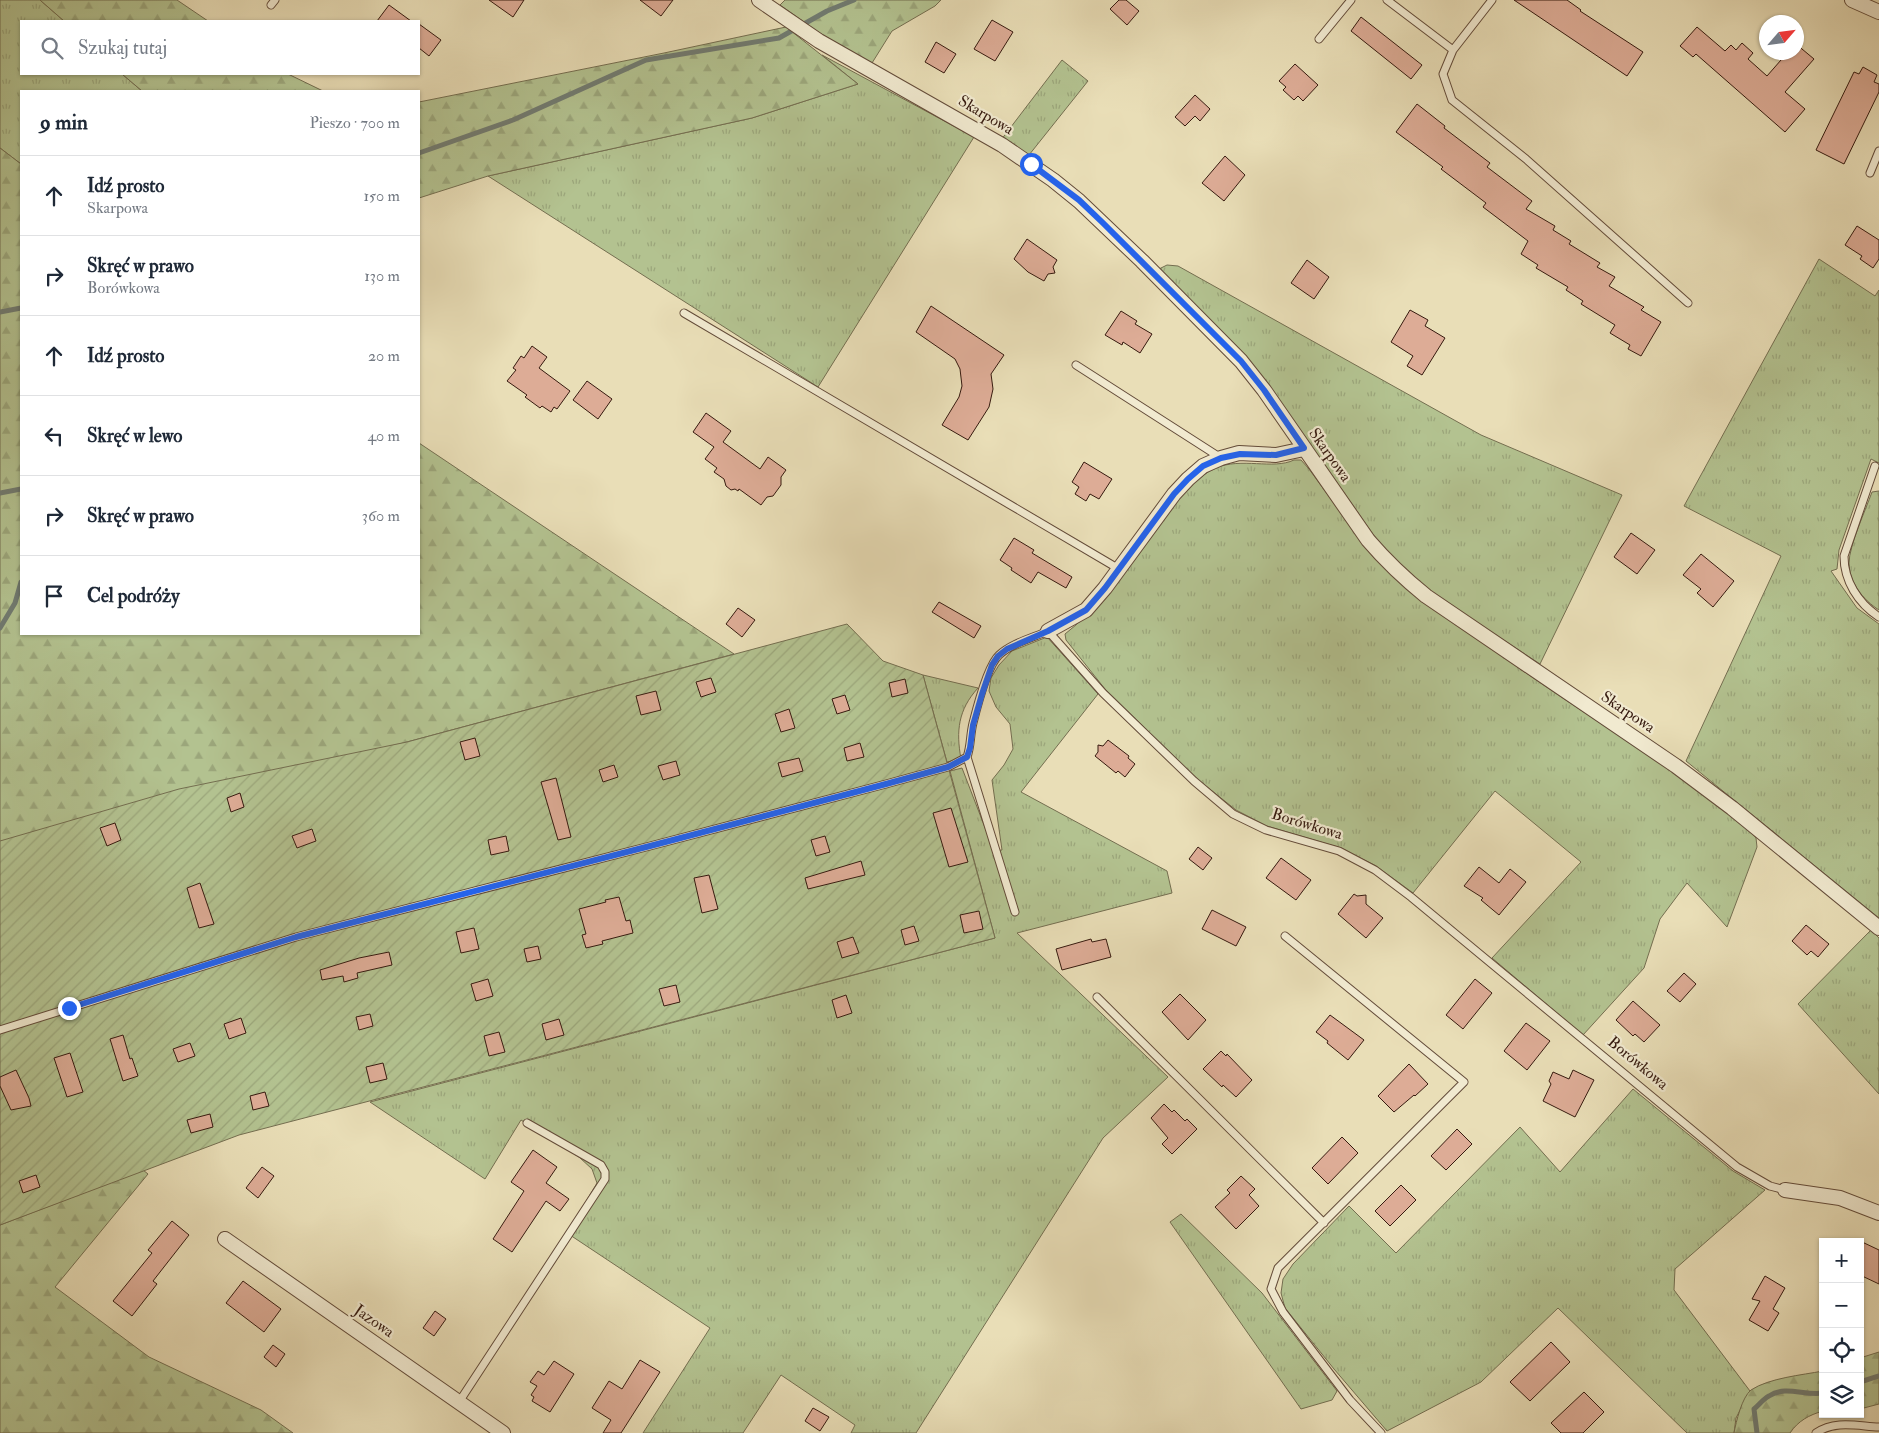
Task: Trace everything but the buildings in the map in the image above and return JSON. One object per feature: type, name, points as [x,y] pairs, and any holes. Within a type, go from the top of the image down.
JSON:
[{"type":"street","name":"Skarpowa","points":[[759,0],[819,41],[1002,145],[1079,200],[1241,361],[1264,390],[1368,540],[1406,580],[1426,596],[1676,766],[1732,808],[1879,928]]},
{"type":"street","points":[[1852,0],[1879,12]]},
{"type":"street","points":[[1048,631],[1086,610],[1105,588],[1174,494],[1203,466],[1221,458],[1240,454],[1276,455],[1304,448]]},
{"type":"street","name":"Borówkowa","points":[[1785,1190],[1840,1198],[1879,1213]]},
{"type":"street","name":"Jazowa","points":[[224,1239],[503,1433]]},
{"type":"lane","points":[[1319,39],[1351,0]]},
{"type":"lane","points":[[1387,0],[1453,50]]},
{"type":"lane","points":[[1492,0],[1453,50],[1443,74],[1452,100],[1526,159],[1688,302]]},
{"type":"lane","points":[[1870,173],[1879,151]]},
{"type":"lane","points":[[684,314],[1118,569]]},
{"type":"lane","points":[[1076,365],[1221,458]]},
{"type":"lane","points":[[1875,466],[1844,556],[1844,564],[1855,595],[1879,617]]},
{"type":"lane","points":[[1015,912],[967,757],[973,725],[992,665],[998,656],[1007,649],[1048,631]]},
{"type":"lane","name":"Borówkowa","points":[[1048,631],[1103,693],[1194,781],[1234,814],[1266,830],[1339,851],[1375,870],[1419,903],[1737,1167],[1770,1186],[1785,1190]]},
{"type":"lane","points":[[0,1030],[296,937],[868,789],[948,767],[967,757]]},
{"type":"lane","points":[[1285,936],[1464,1082],[1278,1268],[1272,1289],[1283,1312],[1350,1400],[1381,1433]]},
{"type":"lane","points":[[1097,997],[1324,1223]]},
{"type":"lane","points":[[458,1402],[605,1179],[605,1172],[601,1165],[527,1123]]},
{"type":"lane","points":[[1816,1433],[1824,1427],[1842,1424],[1879,1427]]},
{"type":"green space","points":[[0,0],[40,0],[63,20],[20,20],[20,75],[123,75],[141,90],[20,90],[20,163],[0,148]]},
{"type":"green space","points":[[40,0],[177,0],[207,20],[63,20]]},
{"type":"green space","points":[[785,0],[941,0],[935,6],[892,31],[872,63],[821,34],[780,5]]},
{"type":"green space","points":[[786,27],[858,84],[752,118],[488,176],[420,198],[420,102]]},
{"type":"green space","points":[[822,55],[974,137],[818,387],[488,176],[752,118],[858,84]]},
{"type":"green space","points":[[1062,60],[1088,81],[1029,155],[1001,140]]},
{"type":"green space","points":[[123,75],[290,75],[321,90],[141,90]]},
{"type":"green space","points":[[0,148],[20,163],[20,635],[420,635],[420,444],[734,654],[407,742],[0,844]]},
{"type":"green space","points":[[1819,259],[1875,296],[1879,290],[1879,463],[1871,459],[1839,550],[1837,569],[1831,571],[1857,608],[1879,624],[1879,918],[1686,761],[1781,556],[1684,506]]},
{"type":"green space","points":[[1167,265],[1178,266],[1481,435],[1622,495],[1540,664],[1444,601],[1415,579],[1393,558],[1375,537],[1321,460],[1159,269]]},
{"type":"green space","points":[[1301,460],[1309,469],[1374,558],[1420,599],[1672,771],[1747,828],[1756,838],[1757,847],[1727,927],[1687,883],[1660,919],[1644,968],[1583,1035],[1492,958],[1581,862],[1495,791],[1413,893],[1376,866],[1341,848],[1267,826],[1236,810],[1197,779],[1105,689],[1066,640],[1065,634],[1111,589],[1171,508],[1192,484],[1216,468],[1226,465],[1246,463],[1276,464]]},
{"type":"green space","points":[[1879,491],[1879,610],[1862,596],[1854,584],[1849,563],[1855,538],[1872,492]]},
{"type":"green space","points":[[847,624],[883,661],[923,675],[995,938],[239,1135],[0,1225],[0,841],[179,789],[407,742]]},
{"type":"green space","points":[[1047,637],[1098,694],[1021,792],[1167,871],[1172,893],[1017,933],[1168,1077],[1103,1138],[916,1433],[851,1433],[855,1425],[781,1375],[743,1433],[643,1433],[710,1328],[567,1233],[597,1183],[592,1169],[579,1157],[521,1120],[485,1179],[370,1102],[995,938],[950,771],[962,768],[994,851],[1002,850],[992,780],[1004,765],[1013,749],[1010,724],[996,707],[989,691],[991,678],[999,665],[1012,651]]},
{"type":"green space","points":[[923,675],[978,688],[966,704],[960,721],[961,759],[947,762]]},
{"type":"green space","points":[[1871,930],[1879,938],[1879,1094],[1798,1004]]},
{"type":"green space","points":[[1633,1089],[1733,1171],[1765,1190],[1675,1269],[1674,1290],[1750,1391],[1736,1418],[1734,1433],[1687,1433],[1558,1308],[1481,1382],[1387,1431],[1285,1308],[1281,1293],[1283,1279],[1293,1264],[1349,1206],[1396,1253],[1520,1127],[1560,1172]]},
{"type":"green space","points":[[143,1170],[148,1174],[55,1287],[149,1357],[261,1410],[293,1433],[0,1433],[0,1225]]},
{"type":"green space","points":[[1181,1214],[1262,1293],[1337,1391],[1332,1400],[1301,1409],[1170,1222]]},
{"type":"green space","points":[[1879,1352],[1879,1404],[1864,1408],[1864,1373],[1864,1357]]},
{"type":"green space","points":[[1819,1372],[1819,1412],[1804,1419],[1790,1433],[1734,1433],[1742,1404],[1751,1390],[1776,1380]]},
{"type":"waterway","points":[[420,153],[513,120],[646,60],[779,38],[827,11],[854,0]]},
{"type":"waterway","points":[[0,312],[20,308]]},
{"type":"waterway","points":[[0,493],[20,489]]},
{"type":"waterway","points":[[0,628],[15,603],[20,586]]},
{"type":"waterway","points":[[1864,1381],[1879,1376]]},
{"type":"waterway","points":[[1757,1433],[1754,1409],[1767,1397],[1782,1391],[1819,1394]]},
{"type":"route","points":[[69,1008],[296,937],[886,784],[948,767],[967,757],[973,725],[982,694],[992,665],[998,656],[1007,649],[1048,631],[1086,610],[1105,588],[1174,494],[1188,479],[1203,466],[1221,458],[1240,454],[1276,455],[1304,448],[1264,390],[1241,361],[1079,200],[1031,164]]}]
